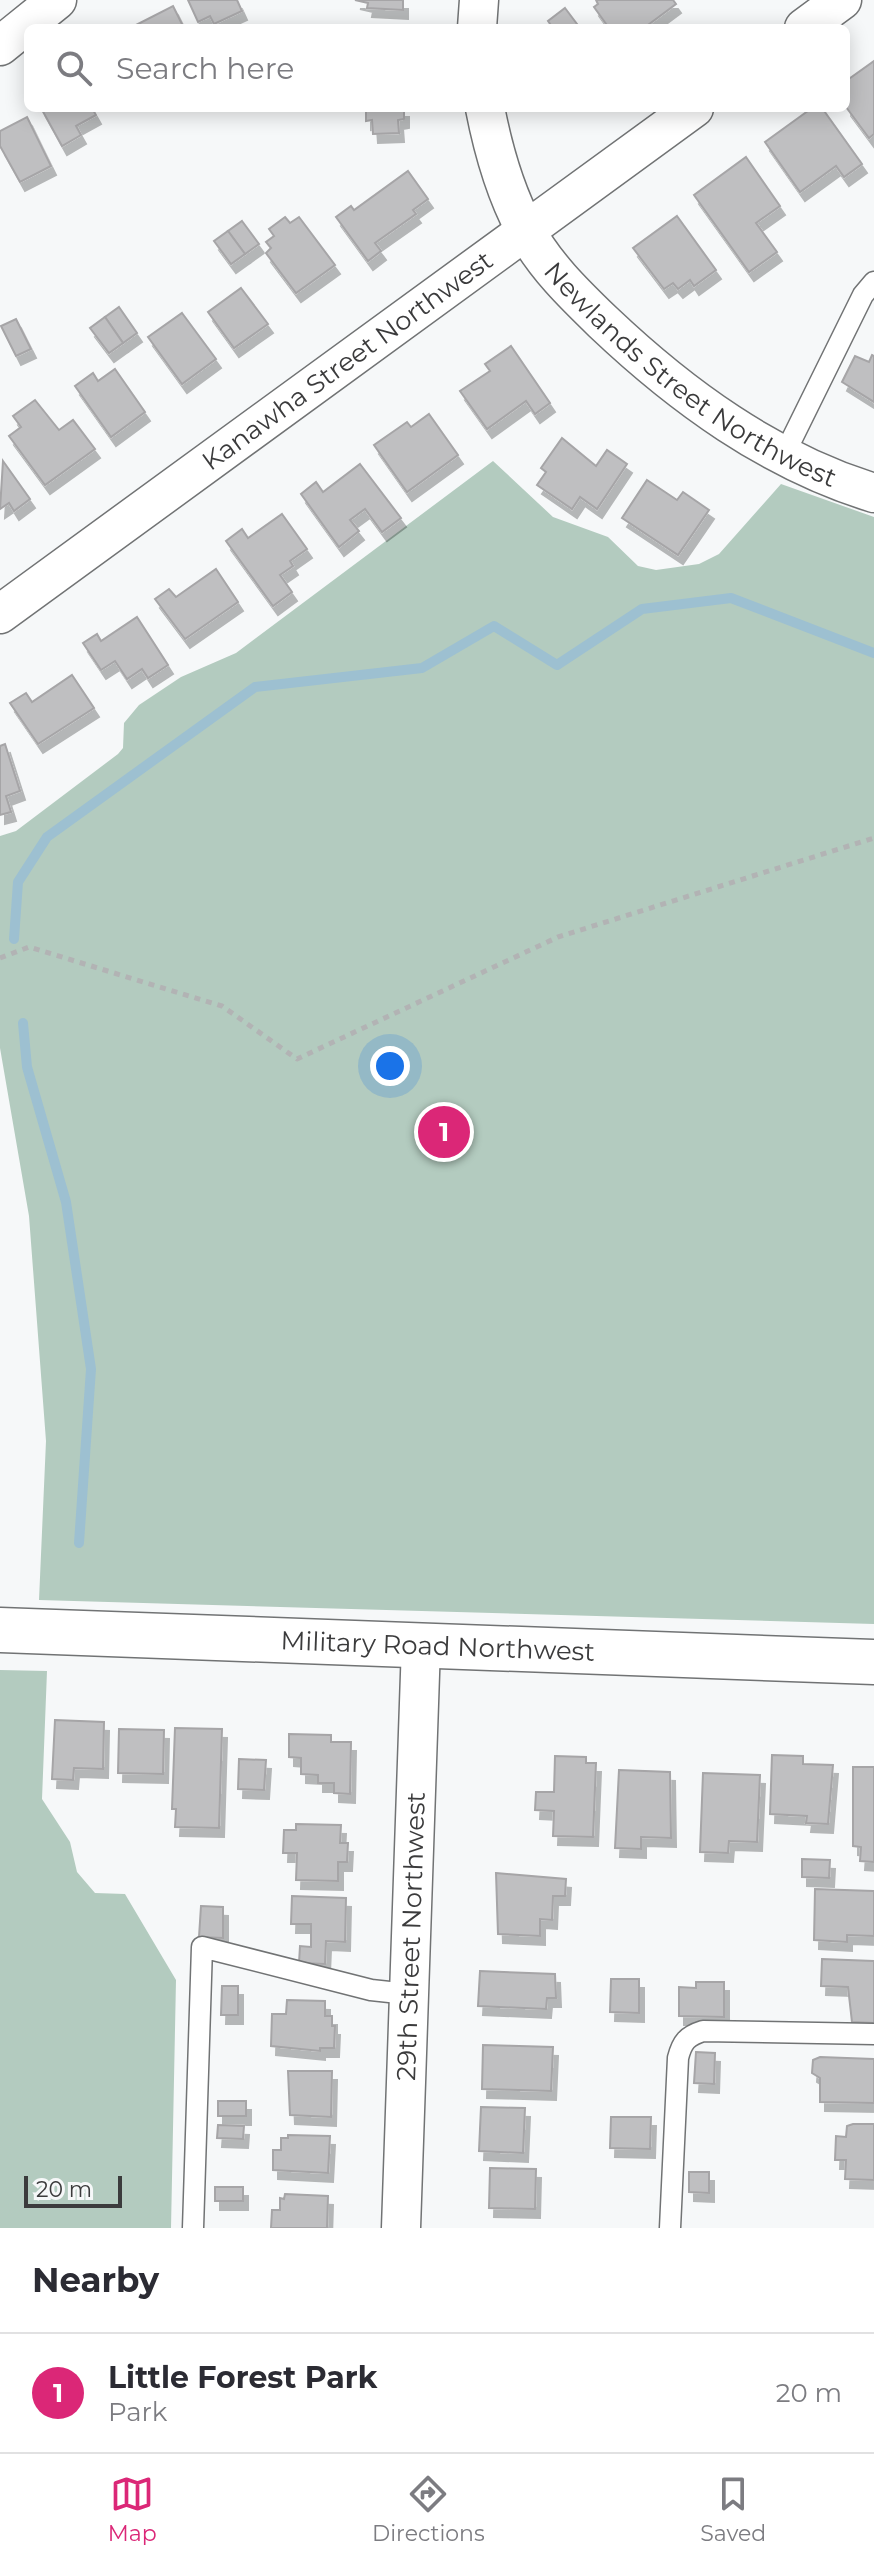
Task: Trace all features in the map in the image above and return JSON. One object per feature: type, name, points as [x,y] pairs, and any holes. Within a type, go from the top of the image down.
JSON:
[{"type":"main road","name":"Military Road Northwest","points":[[0,1630],[874,1662]]},
{"type":"street","points":[[27,24],[57,0]]},
{"type":"street","points":[[477,24],[479,0]]},
{"type":"street","points":[[809,24],[842,0]]},
{"type":"street","points":[[0,46],[24,27]]},
{"type":"street","points":[[486,112],[507,187],[526,231]]},
{"type":"street","name":"Kanawha Street Northwest","points":[[0,614],[689,112]]},
{"type":"street","name":"Newlands Street Northwest","points":[[526,231],[552,270],[639,355],[681,391],[734,427],[784,455],[874,493]]},
{"type":"street","name":"29th Street Northwest","points":[[401,2228],[421,1645]]},
{"type":"lane","points":[[784,455],[863,295],[874,282]]},
{"type":"lane","points":[[193,2228],[202,1947],[371,1990],[408,1994]]},
{"type":"lane","points":[[670,2228],[678,2058],[681,2045],[690,2035],[703,2031],[874,2034]]},
{"type":"path","points":[[0,958],[29,947],[222,1006],[297,1059],[558,937],[874,838]]},
{"type":"green space","points":[[493,461],[553,517],[608,537],[638,566],[656,570],[699,564],[719,554],[781,484],[874,517],[874,1624],[39,1600],[46,1441],[29,1216],[0,1048],[0,836],[16,831],[118,754],[123,748],[124,723],[139,705],[181,677],[236,653]]},
{"type":"green space","points":[[0,1670],[47,1671],[42,1799],[70,1842],[77,1872],[95,1893],[125,1894],[176,1980],[171,2228],[0,2228]]},
{"type":"building","points":[[188,0],[237,0],[242,11],[214,24],[210,16],[198,22]]},
{"type":"building","points":[[355,0],[403,0],[403,10],[367,8],[368,3]]},
{"type":"building","points":[[596,0],[673,0],[676,4],[649,24],[606,24],[594,7],[598,4]]},
{"type":"building","points":[[173,6],[182,24],[138,24]]},
{"type":"building","points":[[565,8],[577,24],[550,24],[548,21]]},
{"type":"building","points":[[874,61],[874,134],[869,138],[850,112],[850,78]]},
{"type":"building","points":[[43,112],[94,112],[96,115],[76,126],[81,135],[62,146]]},
{"type":"building","points":[[366,112],[404,112],[404,119],[398,120],[399,133],[373,134],[372,120],[366,121]]},
{"type":"building","points":[[806,112],[825,112],[862,164],[844,177],[836,166],[800,192],[765,142]]},
{"type":"building","points":[[27,117],[51,166],[20,182],[0,146],[0,131]]},
{"type":"building","points":[[746,157],[780,206],[756,223],[777,252],[749,272],[694,195]]},
{"type":"building","points":[[408,171],[428,199],[413,210],[416,214],[375,243],[381,251],[368,261],[336,217],[351,206],[354,210]]},
{"type":"building","points":[[677,216],[716,270],[694,286],[690,280],[678,289],[673,283],[664,289],[633,248]]},
{"type":"building","points":[[285,217],[290,223],[299,217],[335,265],[296,293],[266,253],[271,248],[266,242],[274,236],[269,229]]},
{"type":"building","points":[[242,221],[259,244],[245,254],[228,231]]},
{"type":"building","points":[[228,231],[245,254],[231,264],[214,241]]},
{"type":"building","points":[[241,288],[268,324],[234,348],[208,312]]},
{"type":"building","points":[[119,307],[137,333],[123,343],[105,317]]},
{"type":"building","points":[[182,313],[216,359],[182,384],[148,337]]},
{"type":"building","points":[[105,317],[123,343],[109,353],[90,328]]},
{"type":"building","points":[[16,319],[31,349],[16,356],[1,326]]},
{"type":"building","points":[[511,346],[550,403],[535,414],[526,401],[487,429],[460,391],[490,371],[485,364]]},
{"type":"building","points":[[872,355],[874,402],[842,382],[855,356],[869,362]]},
{"type":"building","points":[[115,369],[145,412],[111,437],[75,386],[93,373],[98,381]]},
{"type":"building","points":[[35,400],[59,430],[73,420],[95,449],[45,485],[9,436],[21,427],[13,416]]},
{"type":"building","points":[[429,414],[458,455],[407,492],[374,445],[407,422],[411,427]]},
{"type":"building","points":[[562,438],[596,466],[607,450],[627,464],[597,509],[580,497],[572,509],[537,485],[546,472],[541,468]]},
{"type":"building","points":[[3,461],[30,499],[14,511],[9,503],[0,509]]},
{"type":"building","points":[[360,464],[401,518],[382,532],[365,509],[350,520],[359,531],[339,547],[301,494],[316,482],[323,492]]},
{"type":"building","points":[[647,480],[677,500],[683,492],[709,510],[678,555],[622,518]]},
{"type":"building","points":[[282,514],[307,549],[290,561],[293,566],[280,575],[292,592],[273,606],[226,541],[242,529],[248,538]]},
{"type":"building","points":[[216,569],[238,602],[185,639],[155,599],[169,589],[176,597]]},
{"type":"building","points":[[137,617],[168,665],[148,678],[142,669],[127,679],[115,661],[101,670],[83,643],[97,634],[101,641]]},
{"type":"building","points":[[72,675],[94,708],[38,744],[10,703],[26,693],[32,702]]},
{"type":"building","points":[[5,744],[20,791],[6,796],[11,812],[0,815],[0,746]]},
{"type":"building","points":[[55,1720],[104,1722],[103,1769],[74,1768],[73,1780],[52,1779]]},
{"type":"building","points":[[175,1728],[222,1729],[219,1828],[175,1827],[176,1809],[172,1809]]},
{"type":"building","points":[[119,1729],[164,1730],[163,1774],[118,1773]]},
{"type":"building","points":[[289,1734],[331,1735],[331,1742],[351,1742],[350,1794],[334,1793],[334,1783],[318,1783],[318,1775],[301,1774],[301,1758],[289,1757]]},
{"type":"building","points":[[772,1755],[803,1756],[803,1764],[833,1765],[828,1824],[806,1823],[807,1816],[770,1814]]},
{"type":"building","points":[[555,1756],[586,1757],[586,1763],[596,1763],[593,1837],[553,1836],[554,1811],[535,1810],[536,1792],[554,1792]]},
{"type":"building","points":[[239,1759],[266,1760],[264,1790],[238,1789]]},
{"type":"building","points":[[853,1767],[874,1767],[874,1862],[860,1861],[861,1847],[853,1846]]},
{"type":"building","points":[[619,1770],[670,1772],[671,1838],[641,1837],[641,1849],[615,1848]]},
{"type":"building","points":[[703,1773],[760,1775],[757,1842],[729,1841],[728,1853],[700,1852]]},
{"type":"building","points":[[296,1824],[341,1825],[340,1843],[348,1843],[347,1862],[338,1862],[338,1881],[296,1880],[297,1853],[283,1853],[284,1830],[296,1830]]},
{"type":"building","points":[[802,1859],[830,1860],[829,1878],[802,1877]]},
{"type":"building","points":[[496,1873],[566,1879],[565,1896],[553,1896],[552,1920],[540,1919],[540,1936],[498,1934]]},
{"type":"building","points":[[815,1889],[874,1891],[874,1936],[847,1935],[847,1942],[814,1940]]},
{"type":"building","points":[[292,1896],[346,1898],[345,1942],[326,1941],[325,1964],[299,1963],[300,1946],[311,1947],[311,1924],[291,1924]]},
{"type":"building","points":[[201,1906],[223,1907],[223,1938],[199,1937]]},
{"type":"building","points":[[822,1959],[874,1961],[874,2023],[852,2022],[848,1987],[821,1986]]},
{"type":"building","points":[[480,1971],[555,1974],[556,1998],[547,1998],[546,2009],[478,2006]]},
{"type":"building","points":[[611,1979],[639,1979],[639,2013],[610,2012]]},
{"type":"building","points":[[696,1982],[724,1982],[724,2017],[679,2016],[679,1987],[696,1988]]},
{"type":"building","points":[[222,1986],[238,1986],[238,2015],[221,2015]]},
{"type":"building","points":[[287,2000],[325,2001],[325,2016],[332,2016],[332,2026],[335,2026],[334,2048],[320,2048],[320,2051],[271,2046],[272,2014],[286,2014]]},
{"type":"building","points":[[483,2045],[553,2047],[551,2091],[482,2089]]},
{"type":"building","points":[[696,2052],[715,2053],[714,2084],[694,2083]]},
{"type":"building","points":[[820,2057],[874,2059],[874,2103],[820,2102],[820,2078],[812,2073],[813,2060]]},
{"type":"building","points":[[288,2071],[332,2071],[331,2117],[290,2115]]},
{"type":"building","points":[[218,2101],[246,2101],[246,2116],[218,2116]]},
{"type":"building","points":[[481,2107],[525,2108],[523,2153],[479,2151]]},
{"type":"building","points":[[611,2117],[651,2117],[650,2149],[610,2148]]},
{"type":"building","points":[[874,2124],[874,2180],[845,2179],[846,2160],[835,2160],[836,2136],[846,2137],[847,2126]]},
{"type":"building","points":[[218,2125],[244,2126],[243,2139],[217,2138]]},
{"type":"building","points":[[288,2135],[330,2136],[328,2173],[273,2170],[273,2150],[281,2150],[281,2138],[288,2138]]},
{"type":"building","points":[[490,2168],[536,2169],[535,2209],[489,2208]]},
{"type":"building","points":[[689,2172],[709,2172],[709,2193],[689,2192]]},
{"type":"building","points":[[215,2187],[243,2187],[243,2201],[215,2201]]},
{"type":"building","points":[[285,2194],[328,2196],[327,2228],[271,2228],[272,2210],[280,2210],[280,2198],[284,2199]]},
{"type":"waterway","points":[[14,939],[18,882],[47,837],[255,687],[422,668],[494,626],[557,665],[642,609],[731,598],[874,653]]},
{"type":"waterway","points":[[23,1023],[27,1067],[66,1202],[91,1369],[79,1543]]},
{"type":"place","name":"Little Forest Park","points":[[444,1132]]}]
